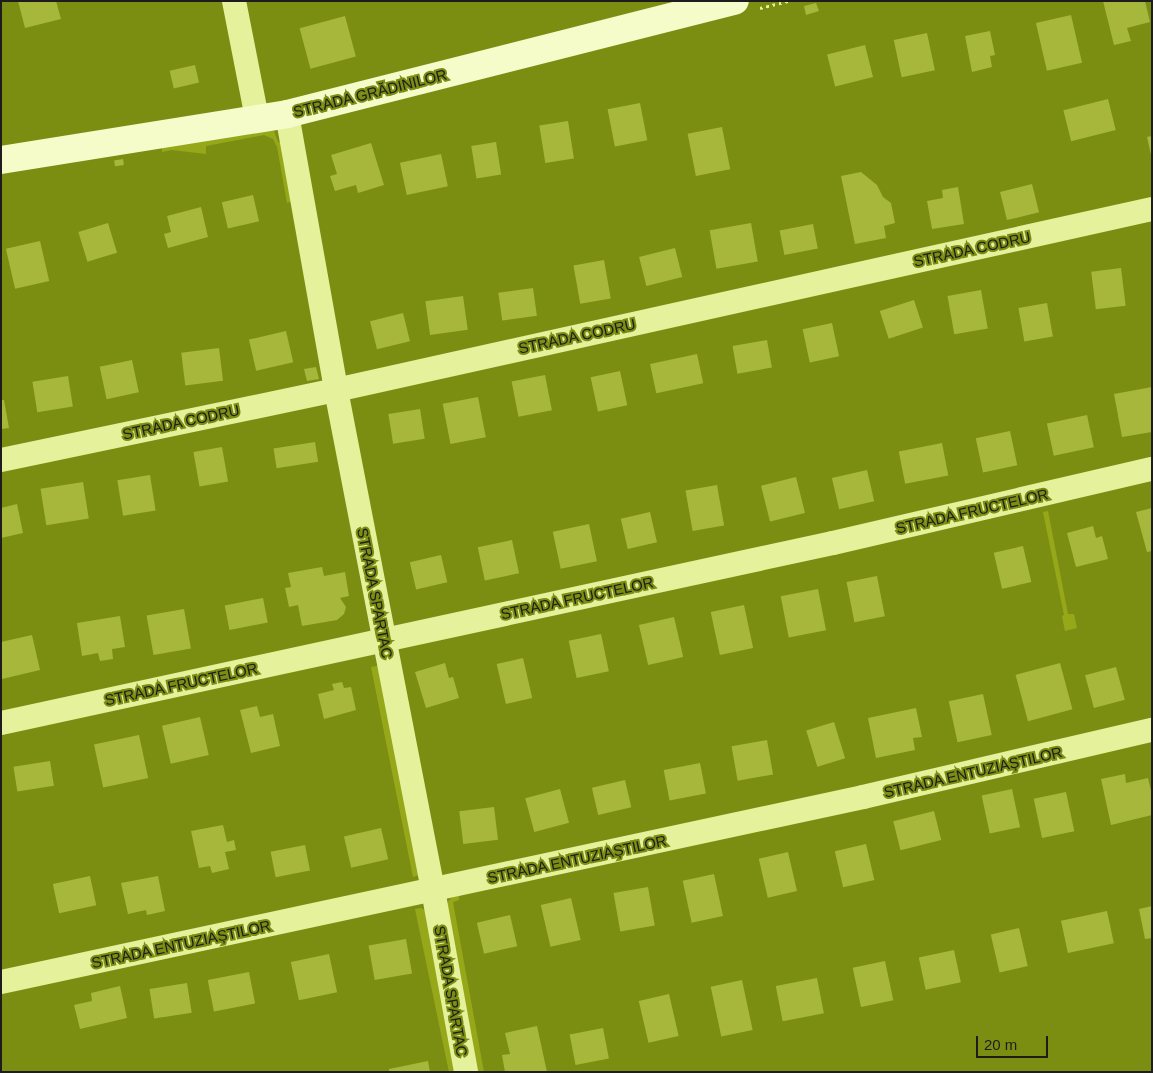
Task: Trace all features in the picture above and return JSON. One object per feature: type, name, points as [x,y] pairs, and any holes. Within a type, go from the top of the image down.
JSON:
[{"type":"street","points":[[234,1],[257,118]]},
{"type":"street","name":"STRADA GRĂDINILOR","points":[[1,160],[287,114],[735,1]]},
{"type":"street","name":"STRADA SPARTAC","points":[[287,114],[336,390],[433,890],[466,1072]]},
{"type":"street","name":"STRADA CODRU","points":[[1,460],[336,390],[1152,209]]},
{"type":"street","name":"STRADA FRUCTELOR","points":[[1,724],[384,639],[833,543],[1152,470]]},
{"type":"street","name":"STRADA ENTUZIAȘTILOR","points":[[1,982],[863,797],[1152,730]]},
{"type":"green space","points":[[260,131],[274,131],[278,142],[281,142],[292,201],[287,203],[277,147],[273,139],[264,135],[206,146],[206,154],[172,150],[162,152],[162,147]]},
{"type":"green space","points":[[1048,511],[1068,614],[1074,614],[1077,628],[1065,631],[1062,616],[1064,615],[1043,512]]},
{"type":"green space","points":[[382,665],[419,875],[413,877],[371,667]]},
{"type":"green space","points":[[459,894],[459,900],[453,902],[484,1072],[477,1072],[446,904],[451,898]]},
{"type":"green space","points":[[421,908],[425,910],[458,1072],[449,1072],[415,909]]},
{"type":"building","points":[[18,1],[56,1],[61,19],[25,28]]},
{"type":"building","points":[[1103,1],[1145,1],[1150,22],[1127,28],[1131,41],[1114,45]]},
{"type":"building","points":[[816,3],[819,11],[806,15],[804,6]]},
{"type":"building","points":[[1071,15],[1082,63],[1047,71],[1036,23]]},
{"type":"building","points":[[345,16],[356,57],[310,69],[300,28]]},
{"type":"building","points":[[990,31],[995,55],[990,56],[992,67],[972,72],[965,36]]},
{"type":"building","points":[[927,33],[935,70],[902,77],[894,40]]},
{"type":"building","points":[[865,45],[873,77],[835,86],[827,54]]},
{"type":"building","points":[[195,65],[199,83],[174,88],[170,71]]},
{"type":"building","points":[[1108,99],[1116,130],[1071,141],[1063,110]]},
{"type":"building","points":[[640,103],[647,140],[615,147],[608,109]]},
{"type":"building","points":[[568,121],[574,159],[545,163],[539,126]]},
{"type":"building","points":[[722,127],[730,169],[696,176],[688,134]]},
{"type":"building","points":[[1152,136],[1152,155],[1151,155],[1147,137]]},
{"type":"building","points":[[496,142],[501,175],[476,179],[471,146]]},
{"type":"building","points":[[371,143],[384,185],[358,193],[356,185],[335,191],[330,176],[337,174],[331,155]]},
{"type":"building","points":[[441,154],[448,186],[407,195],[400,163]]},
{"type":"building","points":[[123,159],[124,165],[115,166],[114,160]]},
{"type":"building","points":[[861,172],[877,185],[883,197],[891,203],[895,223],[884,226],[886,238],[855,244],[841,176]]},
{"type":"building","points":[[1032,184],[1039,212],[1007,220],[1000,192]]},
{"type":"building","points":[[958,187],[964,224],[932,229],[927,201],[943,198],[942,190]]},
{"type":"building","points":[[253,195],[259,221],[228,229],[222,202]]},
{"type":"building","points":[[201,207],[208,237],[168,248],[164,234],[171,232],[167,216]]},
{"type":"building","points":[[108,223],[117,253],[87,262],[78,232]]},
{"type":"building","points":[[751,223],[758,261],[716,269],[710,230]]},
{"type":"building","points":[[813,224],[818,249],[784,255],[780,230]]},
{"type":"building","points":[[40,241],[49,281],[15,289],[6,249]]},
{"type":"building","points":[[675,248],[682,277],[646,286],[639,257]]},
{"type":"building","points":[[604,260],[611,298],[580,304],[573,265]]},
{"type":"building","points":[[1121,268],[1126,306],[1096,309],[1091,272]]},
{"type":"building","points":[[533,288],[537,316],[502,321],[498,293]]},
{"type":"building","points":[[981,290],[988,328],[954,334],[948,296]]},
{"type":"building","points":[[463,296],[468,330],[430,335],[425,301]]},
{"type":"building","points":[[914,300],[923,328],[889,339],[880,311]]},
{"type":"building","points":[[1047,303],[1053,336],[1024,342],[1018,308]]},
{"type":"building","points":[[403,313],[410,341],[377,349],[370,321]]},
{"type":"building","points":[[832,323],[839,356],[810,362],[803,329]]},
{"type":"building","points":[[286,331],[293,362],[256,371],[249,340]]},
{"type":"building","points":[[767,340],[772,368],[737,374],[733,346]]},
{"type":"building","points":[[219,348],[223,381],[185,385],[181,353]]},
{"type":"building","points":[[697,354],[703,383],[656,393],[650,364]]},
{"type":"building","points":[[132,360],[139,392],[107,399],[100,367]]},
{"type":"building","points":[[316,367],[319,379],[307,381],[304,369]]},
{"type":"building","points":[[620,371],[627,405],[598,411],[591,377]]},
{"type":"building","points":[[545,375],[552,410],[518,417],[512,381]]},
{"type":"building","points":[[68,376],[73,407],[37,412],[32,382]]},
{"type":"building","points":[[1152,387],[1152,432],[1122,437],[1114,394]]},
{"type":"building","points":[[478,397],[486,437],[450,444],[443,404]]},
{"type":"building","points":[[1,400],[4,400],[9,428],[1,429]]},
{"type":"building","points":[[420,409],[425,439],[393,444],[388,414]]},
{"type":"building","points":[[1087,415],[1094,447],[1054,456],[1047,424]]},
{"type":"building","points":[[1010,431],[1017,465],[983,473],[976,438]]},
{"type":"building","points":[[315,442],[318,462],[277,468],[274,449]]},
{"type":"building","points":[[942,443],[948,475],[905,484],[899,451]]},
{"type":"building","points":[[222,447],[228,481],[200,487],[193,452]]},
{"type":"building","points":[[867,470],[874,501],[839,509],[832,478]]},
{"type":"building","points":[[150,475],[156,511],[123,516],[117,480]]},
{"type":"building","points":[[796,477],[805,513],[770,522],[761,486]]},
{"type":"building","points":[[83,482],[89,519],[46,525],[41,489]]},
{"type":"building","points":[[717,485],[724,525],[693,531],[685,491]]},
{"type":"building","points":[[17,504],[23,533],[1,538],[1,508]]},
{"type":"building","points":[[1152,508],[1152,551],[1147,552],[1136,512]]},
{"type":"building","points":[[650,512],[657,542],[628,549],[621,519]]},
{"type":"building","points":[[589,524],[597,561],[561,569],[553,532]]},
{"type":"building","points":[[1093,526],[1096,538],[1102,536],[1108,559],[1076,567],[1067,533]]},
{"type":"building","points":[[512,540],[519,573],[485,581],[478,547]]},
{"type":"building","points":[[1023,546],[1031,582],[1002,589],[994,553]]},
{"type":"building","points":[[441,555],[447,582],[416,589],[410,562]]},
{"type":"building","points":[[322,567],[324,576],[345,572],[349,596],[340,598],[346,607],[344,614],[337,620],[302,626],[298,605],[289,607],[285,588],[291,587],[288,573]]},
{"type":"building","points":[[877,576],[885,616],[854,622],[847,582]]},
{"type":"building","points":[[818,589],[826,630],[789,637],[781,596]]},
{"type":"building","points":[[263,598],[268,623],[229,630],[225,605]]},
{"type":"building","points":[[744,605],[753,648],[720,655],[711,612]]},
{"type":"building","points":[[184,609],[191,648],[154,655],[147,616]]},
{"type":"building","points":[[120,616],[125,647],[112,649],[113,659],[100,661],[98,653],[82,656],[77,623]]},
{"type":"building","points":[[674,617],[683,657],[648,665],[639,625]]},
{"type":"building","points":[[601,634],[609,671],[577,678],[569,641]]},
{"type":"building","points":[[32,635],[40,670],[2,679],[1,642]]},
{"type":"building","points":[[523,658],[532,698],[506,704],[497,664]]},
{"type":"building","points":[[445,663],[449,678],[453,677],[459,698],[426,708],[415,672]]},
{"type":"building","points":[[1060,663],[1072,709],[1028,721],[1016,675]]},
{"type":"building","points":[[1116,667],[1125,700],[1094,708],[1085,675]]},
{"type":"building","points":[[342,682],[344,688],[351,687],[356,710],[324,719],[318,694],[334,690],[332,684]]},
{"type":"building","points":[[983,694],[992,735],[957,742],[949,701]]},
{"type":"building","points":[[257,706],[260,717],[273,714],[280,746],[251,753],[240,710]]},
{"type":"building","points":[[916,708],[922,737],[913,738],[915,750],[876,758],[868,718]]},
{"type":"building","points":[[200,717],[209,755],[171,764],[162,726]]},
{"type":"building","points":[[834,722],[845,758],[817,767],[806,730]]},
{"type":"building","points":[[139,735],[148,778],[103,788],[94,745]]},
{"type":"building","points":[[767,740],[773,774],[738,781],[732,746]]},
{"type":"building","points":[[50,761],[54,786],[17,791],[13,767]]},
{"type":"building","points":[[700,763],[706,793],[670,800],[664,770]]},
{"type":"building","points":[[1125,774],[1126,783],[1148,778],[1152,795],[1152,815],[1111,825],[1101,779]]},
{"type":"building","points":[[625,780],[631,807],[598,815],[592,788]]},
{"type":"building","points":[[560,789],[569,823],[534,832],[525,798]]},
{"type":"building","points":[[1012,789],[1020,827],[990,834],[982,795]]},
{"type":"building","points":[[1066,792],[1074,831],[1042,838],[1034,799]]},
{"type":"building","points":[[494,807],[498,840],[463,844],[459,811]]},
{"type":"building","points":[[934,811],[941,840],[901,850],[893,821]]},
{"type":"building","points":[[223,825],[227,842],[234,840],[236,850],[225,852],[229,869],[212,873],[210,866],[199,868],[191,831]]},
{"type":"building","points":[[381,828],[388,859],[351,868],[344,837]]},
{"type":"building","points":[[866,844],[874,880],[843,887],[835,851]]},
{"type":"building","points":[[305,845],[310,871],[276,877],[271,852]]},
{"type":"building","points":[[788,852],[797,891],[768,898],[759,859]]},
{"type":"building","points":[[714,874],[723,916],[692,923],[683,881]]},
{"type":"building","points":[[90,876],[96,905],[59,913],[53,884]]},
{"type":"building","points":[[158,876],[165,911],[147,915],[146,910],[128,914],[121,883]]},
{"type":"building","points":[[648,887],[655,925],[620,931],[614,893]]},
{"type":"building","points":[[571,898],[581,940],[550,947],[541,905]]},
{"type":"building","points":[[1152,906],[1152,938],[1145,939],[1139,909]]},
{"type":"building","points":[[1107,911],[1114,943],[1068,953],[1061,921]]},
{"type":"building","points":[[510,915],[517,946],[484,954],[477,923]]},
{"type":"building","points":[[1019,928],[1028,966],[1000,973],[991,935]]},
{"type":"building","points":[[406,939],[412,973],[375,980],[369,946]]},
{"type":"building","points":[[954,950],[961,982],[926,990],[919,957]]},
{"type":"building","points":[[329,954],[337,992],[299,1000],[291,962]]},
{"type":"building","points":[[885,961],[893,1000],[861,1007],[853,968]]},
{"type":"building","points":[[249,972],[255,1003],[214,1011],[208,980]]},
{"type":"building","points":[[817,978],[824,1013],[783,1021],[776,986]]},
{"type":"building","points":[[742,980],[753,1030],[721,1037],[711,987]]},
{"type":"building","points":[[187,983],[192,1013],[154,1019],[149,989]]},
{"type":"building","points":[[120,986],[127,1018],[80,1029],[74,1005],[92,1001],[91,993]]},
{"type":"building","points":[[669,994],[679,1036],[648,1043],[639,1001]]},
{"type":"building","points":[[537,1026],[547,1072],[505,1072],[502,1055],[510,1054],[505,1033]]},
{"type":"building","points":[[603,1028],[609,1058],[576,1065],[570,1034]]},
{"type":"building","points":[[428,1061],[430,1072],[389,1072],[389,1069]]}]
